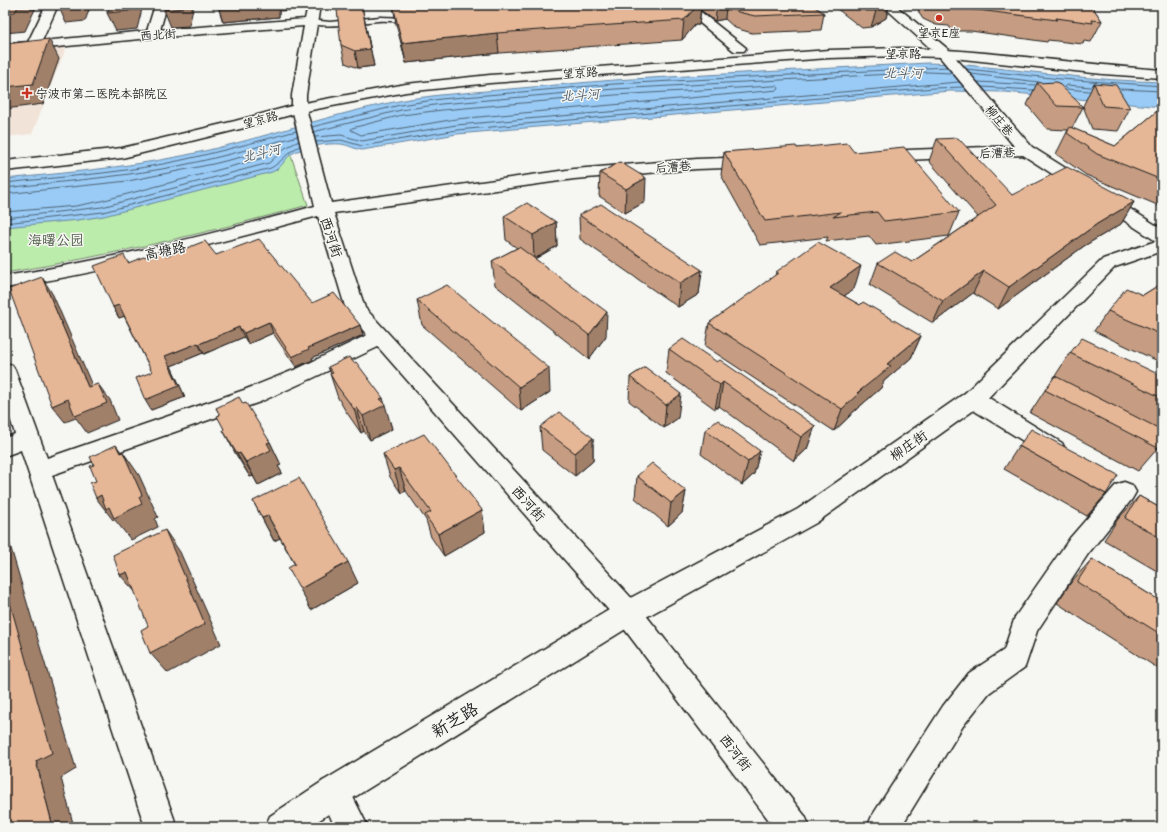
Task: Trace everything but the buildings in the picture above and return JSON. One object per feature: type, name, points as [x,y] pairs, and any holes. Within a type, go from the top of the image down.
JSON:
[{"type":"street","points":[[33,45],[52,5]]},
{"type":"street","points":[[152,34],[161,5]]},
{"type":"street","points":[[299,101],[314,5]]},
{"type":"street","points":[[684,5],[739,48]]},
{"type":"street","name":"柳庄巷","points":[[888,5],[944,53],[1026,150],[1162,237]]},
{"type":"street","name":"西北街","points":[[5,48],[152,34],[312,22]]},
{"type":"street","name":"望京路","points":[[462,69],[739,48],[855,42],[932,42],[1092,56]]},
{"type":"street","name":"望京路","points":[[5,166],[122,153],[238,125],[299,101],[490,79],[829,54],[901,52],[944,53],[1103,70],[1162,74]]},
{"type":"street","name":"望京路","points":[[85,144],[120,139],[220,119],[299,101],[377,80],[447,70]]},
{"type":"street","name":"西河街","points":[[299,101],[324,209],[356,310],[628,613],[794,827]]},
{"type":"street","name":"后漕巷","points":[[869,157],[1026,150]]},
{"type":"street","name":"后漕巷","points":[[324,209],[574,174],[697,164],[768,161]]},
{"type":"street","name":"高塘路","points":[[5,282],[43,276],[198,243],[324,209]]},
{"type":"street","name":"柳庄街","points":[[628,613],[807,516],[973,399],[1108,263],[1162,245]]},
{"type":"street","points":[[39,470],[252,396],[306,373],[381,337]]},
{"type":"street","points":[[5,370],[16,442],[39,470],[160,827]]},
{"type":"street","points":[[973,399],[1071,460]]},
{"type":"street","points":[[883,827],[953,716],[979,683],[1015,658],[1025,626],[1079,546],[1124,492]]},
{"type":"street","name":"新芝路","points":[[281,827],[334,792],[628,613]]},
{"type":"street","points":[[334,792],[352,827]]},
{"type":"lane","points":[[312,22],[330,24],[380,19],[419,20]]},
{"type":"shaded area","name":"宁波市第二医院本部院区","points":[[67,45],[32,134],[5,137],[5,52]]},
{"type":"green space","name":"海曙公园","points":[[289,150],[308,205],[157,243],[5,273],[5,221]]},
{"type":"water","name":"北斗河","points":[[928,63],[978,66],[1099,79],[1162,82],[1162,107],[1005,92],[950,91],[457,134],[362,150],[341,144],[324,145],[306,148],[291,154],[276,170],[272,172],[104,216],[5,227],[5,179],[108,168],[184,156],[234,144],[334,116],[409,99],[614,80]]},
{"type":"place","name":"望京E座","points":[[939,18]]},
{"type":"place","name":"宁波市第二医院本部院区","points":[[27,93]]}]
